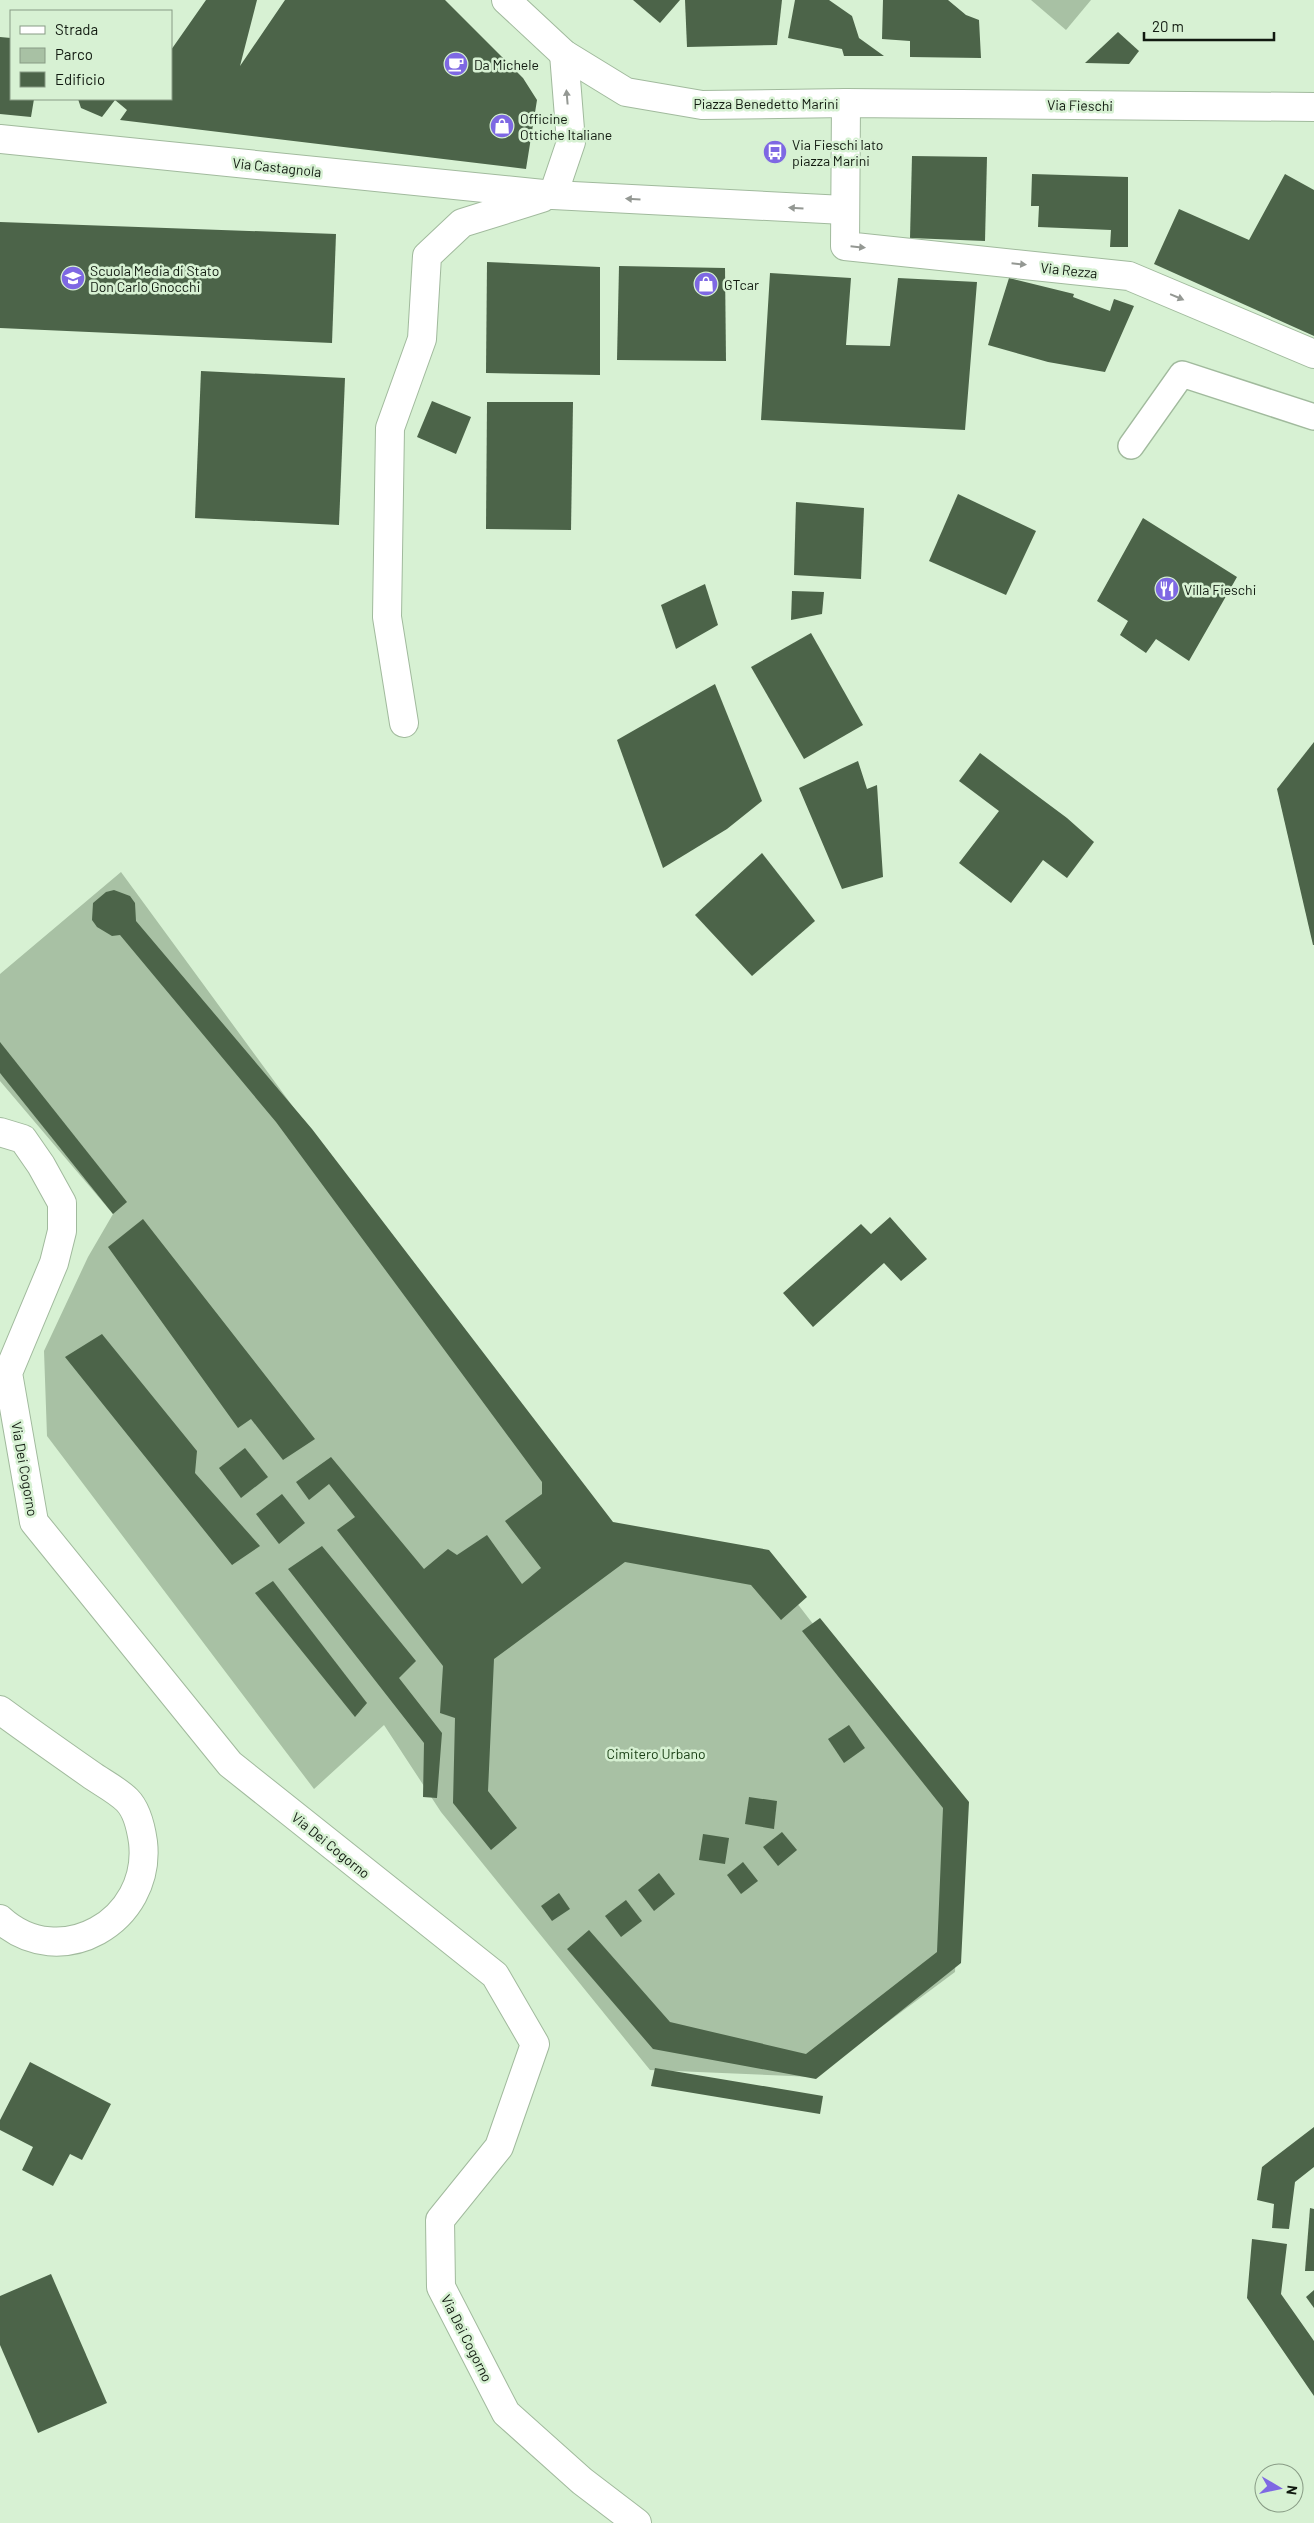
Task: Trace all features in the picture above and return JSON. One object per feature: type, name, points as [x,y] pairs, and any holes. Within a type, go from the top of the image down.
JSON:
[{"type":"street","name":"Piazza Benedetto Marini","points":[[506,0],[564,54],[626,92],[692,104],[846,104],[844,210]]},
{"type":"street","points":[[553,195],[571,142],[564,54]]},
{"type":"street","name":"Via Fieschi","points":[[846,104],[1314,108]]},
{"type":"street","name":"Via Castagnola","points":[[0,139],[553,195]]},
{"type":"street","points":[[404,723],[387,617],[390,428],[422,339],[427,256],[462,223],[553,195],[844,210]]},
{"type":"street","name":"Via Rezza","points":[[844,210],[845,246],[1129,276],[1314,354]]},
{"type":"street","name":"Via Dei Cogorno","points":[[0,1132],[24,1139],[42,1165],[62,1203],[62,1231],[54,1263],[8,1373],[34,1522],[230,1764],[495,1975],[535,2044],[499,2147],[440,2220],[441,2287],[506,2413],[582,2481],[637,2523]]},
{"type":"street","points":[[0,1710],[127,1800],[141,1827],[145,1857],[138,1887],[122,1912],[98,1931],[69,1940],[38,1939],[10,1928],[0,1919]]},
{"type":"lane","points":[[1131,446],[1182,374],[1314,417]]},
{"type":"green space","points":[[1031,0],[1091,0],[1066,30]]},
{"type":"green space","name":"Cimitero Urbano","points":[[121,872],[601,1527],[763,1559],[961,1816],[955,1972],[814,2077],[650,2070],[441,1812],[384,1725],[314,1789],[47,1436],[44,1351],[88,1257],[113,1214],[0,1081],[0,974]]},
{"type":"building","points":[[206,0],[257,0],[240,66],[285,0],[445,0],[523,78],[537,100],[526,169],[120,120],[127,110],[115,100],[172,100],[172,49]]},
{"type":"building","points":[[633,0],[680,0],[660,23]]},
{"type":"building","points":[[685,0],[782,0],[777,45],[687,47]]},
{"type":"building","points":[[795,0],[829,0],[852,16],[859,38],[884,56],[844,56],[842,49],[788,38]]},
{"type":"building","points":[[883,0],[948,0],[966,15],[979,20],[981,58],[910,57],[910,41],[882,39]]},
{"type":"building","points":[[1118,32],[1139,51],[1129,64],[1085,63]]},
{"type":"building","points":[[0,37],[10,38],[10,100],[34,100],[31,117],[0,114]]},
{"type":"building","points":[[78,100],[115,100],[102,117],[81,108]]},
{"type":"building","points":[[912,156],[987,157],[985,241],[910,238]]},
{"type":"building","points":[[1032,174],[1128,177],[1128,247],[1110,247],[1111,230],[1038,227],[1039,206],[1031,206]]},
{"type":"building","points":[[1285,174],[1314,190],[1314,336],[1154,264],[1179,209],[1249,240]]},
{"type":"building","points":[[0,222],[336,234],[332,343],[0,328]]},
{"type":"building","points":[[487,262],[600,267],[600,375],[486,373]]},
{"type":"building","points":[[619,266],[725,268],[726,361],[617,360]]},
{"type":"building","points":[[770,273],[851,278],[846,345],[890,346],[898,278],[977,282],[965,430],[761,420]]},
{"type":"building","points":[[1009,278],[1074,294],[1073,297],[1110,311],[1114,299],[1134,306],[1105,372],[1048,362],[988,345]]},
{"type":"building","points":[[201,371],[345,378],[339,525],[195,518]]},
{"type":"building","points":[[432,401],[471,417],[456,454],[417,437]]},
{"type":"building","points":[[487,402],[573,402],[571,530],[486,529]]},
{"type":"building","points":[[958,494],[1036,531],[1006,595],[929,561]]},
{"type":"building","points":[[796,502],[864,508],[861,579],[794,575]]},
{"type":"building","name":"Villa Fieschi","points":[[1143,518],[1237,577],[1189,661],[1156,639],[1146,653],[1120,635],[1128,621],[1097,601]]},
{"type":"building","points":[[705,584],[718,625],[676,649],[661,605]]},
{"type":"building","points":[[792,591],[824,592],[822,614],[791,620]]},
{"type":"building","points":[[811,633],[863,725],[804,759],[751,667]]},
{"type":"building","points":[[715,684],[762,801],[727,829],[663,868],[617,740]]},
{"type":"building","points":[[1314,742],[1314,945],[1313,945],[1277,789]]},
{"type":"building","points":[[980,753],[1067,818],[1094,842],[1067,878],[1043,860],[1011,903],[959,863],[999,811],[959,781]]},
{"type":"building","points":[[858,761],[867,789],[877,785],[883,877],[842,889],[799,788]]},
{"type":"building","points":[[762,853],[815,921],[752,976],[695,915]]},
{"type":"building","points":[[114,890],[130,896],[135,903],[136,921],[312,1129],[613,1522],[769,1550],[807,1597],[781,1620],[751,1585],[625,1562],[494,1659],[488,1791],[517,1828],[491,1850],[453,1803],[455,1718],[440,1713],[443,1666],[337,1530],[355,1517],[329,1484],[309,1500],[296,1482],[331,1457],[424,1569],[448,1549],[457,1555],[487,1535],[522,1584],[541,1568],[505,1521],[542,1494],[542,1482],[276,1122],[120,935],[112,936],[97,927],[92,920],[93,903],[106,892]]},
{"type":"building","points":[[0,1042],[127,1202],[113,1214],[0,1073]]},
{"type":"building","points":[[890,1217],[927,1259],[901,1281],[884,1263],[813,1327],[783,1293],[861,1224],[871,1234]]},
{"type":"building","points":[[143,1219],[315,1439],[283,1460],[251,1419],[238,1428],[108,1247]]},
{"type":"building","points":[[102,1334],[197,1451],[195,1473],[260,1546],[232,1565],[65,1357]]},
{"type":"building","points":[[245,1448],[268,1477],[241,1498],[219,1468]]},
{"type":"building","points":[[282,1494],[305,1523],[279,1544],[256,1514]]},
{"type":"building","points":[[322,1546],[416,1661],[399,1678],[442,1733],[437,1798],[423,1797],[424,1743],[288,1569]]},
{"type":"building","points":[[273,1581],[367,1703],[355,1717],[255,1593]]},
{"type":"building","points":[[820,1618],[969,1802],[961,1963],[816,2079],[653,2049],[567,1949],[589,1930],[670,2022],[806,2054],[937,1952],[943,1808],[802,1631]]},
{"type":"building","points":[[849,1725],[865,1748],[844,1763],[828,1739]]},
{"type":"building","points":[[749,1797],[777,1801],[774,1829],[745,1824]]},
{"type":"building","points":[[782,1832],[797,1850],[778,1866],[763,1847]]},
{"type":"building","points":[[703,1834],[729,1838],[725,1864],[699,1860]]},
{"type":"building","points":[[743,1862],[758,1881],[741,1894],[727,1875]]},
{"type":"building","points":[[659,1873],[675,1894],[654,1911],[638,1890]]},
{"type":"building","points":[[559,1893],[570,1909],[552,1921],[541,1906]]},
{"type":"building","points":[[626,1900],[642,1921],[621,1937],[605,1916]]},
{"type":"building","points":[[30,2062],[111,2104],[82,2160],[70,2154],[53,2186],[22,2170],[33,2147],[0,2130],[0,2120]]},
{"type":"building","points":[[655,2068],[823,2096],[820,2114],[651,2086]]},
{"type":"building","points":[[1314,2127],[1314,2167],[1295,2182],[1289,2229],[1272,2228],[1274,2204],[1257,2200],[1262,2167]]},
{"type":"building","points":[[1310,2208],[1314,2209],[1314,2271],[1305,2271]]},
{"type":"building","points":[[1252,2239],[1287,2244],[1281,2294],[1314,2341],[1314,2396],[1247,2298]]},
{"type":"building","points":[[51,2274],[107,2403],[38,2433],[0,2345],[0,2296]]},
{"type":"building","points":[[1314,2290],[1314,2308],[1306,2297]]},
{"type":"place","name":"Da Michele","points":[[456,64]]},
{"type":"place","name":"Officine Ottiche Italiane","points":[[502,126]]},
{"type":"place","name":"Via Fieschi lato piazza Marini","points":[[775,152]]},
{"type":"place","name":"Scuola Media di Stato Don Carlo Gnocchi","points":[[73,278]]},
{"type":"place","name":"GTcar","points":[[706,284]]},
{"type":"place","name":"Villa Fieschi","points":[[1167,589]]}]
